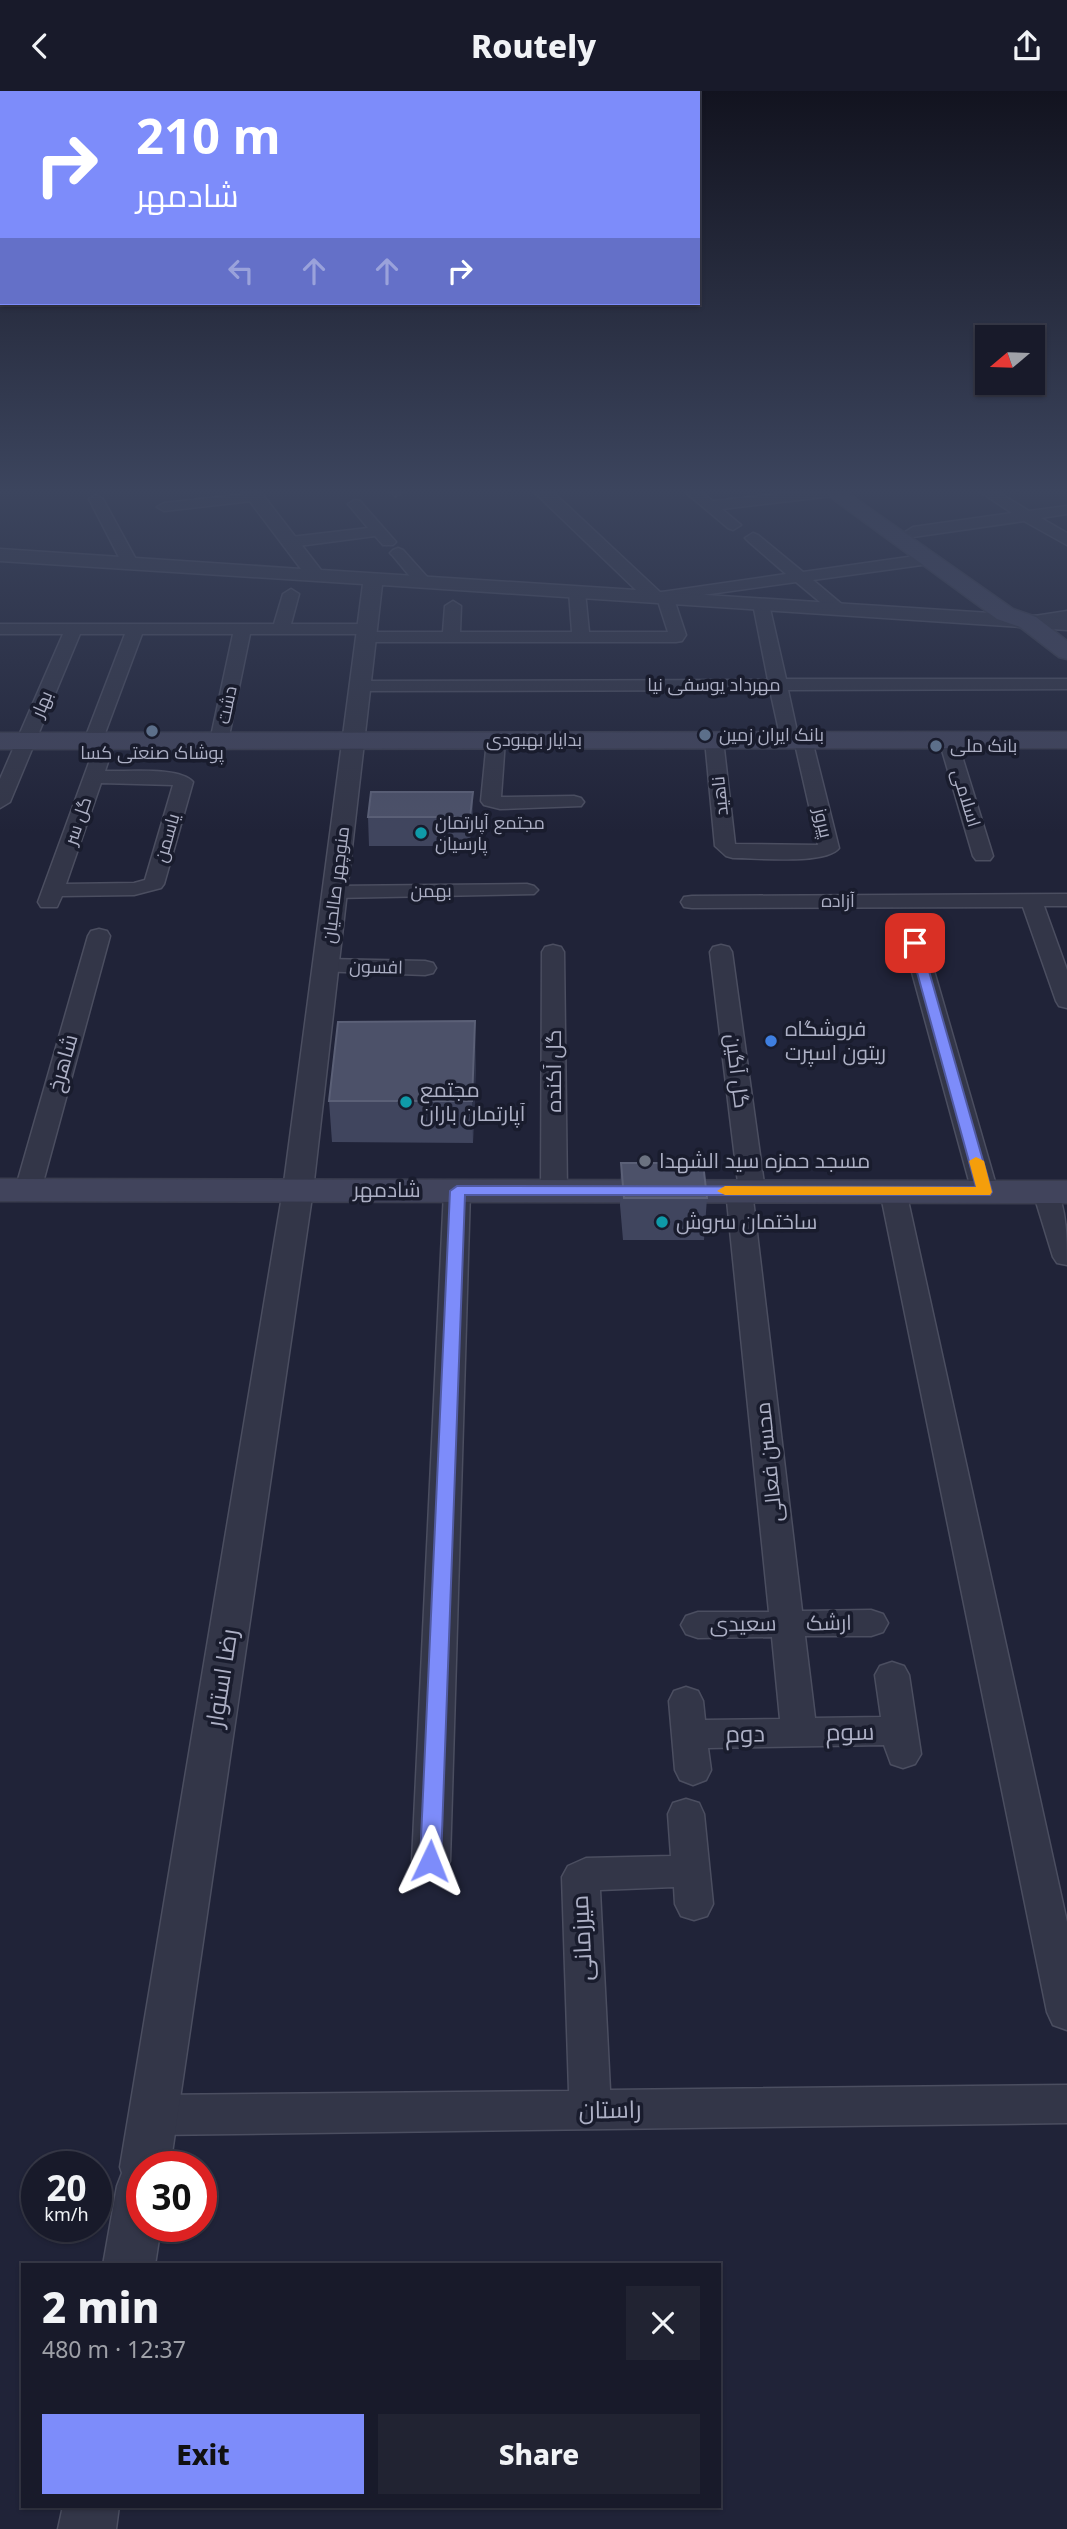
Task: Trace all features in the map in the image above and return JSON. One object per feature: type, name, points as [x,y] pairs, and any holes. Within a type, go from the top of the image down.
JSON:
[{"type":"main road","points":[[992,605],[1005,614],[1028,622],[1067,652]]},
{"type":"main road","points":[[1014,605],[1024,612],[1028,622]]},
{"type":"main road","name":"بدایار بهبودی","points":[[0,741],[1067,740]]},
{"type":"main road","name":"شادمهر","points":[[14,1190],[1057,1192]]},
{"type":"street","points":[[281,629],[288,605]]},
{"type":"street","name":"منوچهر صالحیان","points":[[298,1190],[370,605]]},
{"type":"street","points":[[578,605],[581,637]]},
{"type":"street","points":[[0,629],[281,629],[451,637],[676,637],[678,635],[663,605]]},
{"type":"street","points":[[761,605],[778,684],[796,740]]},
{"type":"street","points":[[773,605],[1067,624]]},
{"type":"street","points":[[833,605],[838,609]]},
{"type":"street","points":[[451,637],[453,606]]},
{"type":"street","points":[[1028,622],[1067,616]]},
{"type":"street","name":"بهار","points":[[0,801],[74,629]]},
{"type":"street","name":"گل سر","points":[[52,895],[94,777],[100,741],[135,629]]},
{"type":"street","name":"دشت","points":[[219,741],[243,629]]},
{"type":"street","name":"مهرداد یوسفی نیا","points":[[360,686],[1067,684]]},
{"type":"street","points":[[496,740],[491,801],[574,803]]},
{"type":"street","name":"ناهید","points":[[714,740],[725,846],[729,850]]},
{"type":"street","name":"پیروز","points":[[729,850],[821,852],[828,848],[796,740]]},
{"type":"street","name":"اسلامی","points":[[948,740],[983,856]]},
{"type":"street","name":"یاسمن","points":[[52,895],[134,889],[154,884],[183,782],[173,778],[94,777]]},
{"type":"street","name":"بهمن","points":[[335,892],[527,890]]},
{"type":"street","points":[[1031,900],[1067,1001]]},
{"type":"street","name":"آزاده","points":[[692,902],[1067,900]]},
{"type":"street","name":"شاهرخ","points":[[14,1190],[99,936]]},
{"type":"street","points":[[915,943],[985,1192]]},
{"type":"street","name":"گل آکنده","points":[[553,952],[554,1191]]},
{"type":"street","name":"گل آگین","points":[[721,952],[746,1191]]},
{"type":"street","name":"افسون","points":[[326,966],[425,968]]},
{"type":"street","name":"رضا استوار","points":[[147,2151],[298,1190]]},
{"type":"street","points":[[430,1861],[457,1191]]},
{"type":"street","name":"محسن فعالی","points":[[746,1191],[799,1733]]},
{"type":"street","points":[[893,1191],[1067,2012]]},
{"type":"street","points":[[1057,1192],[1067,1257]]},
{"type":"street","name":"ارشک","points":[[787,1624],[871,1623]]},
{"type":"street","name":"سعیدی","points":[[698,1625],[787,1624]]},
{"type":"street","name":"سوم","points":[[799,1733],[902,1742],[892,1675]]},
{"type":"street","name":"دوم","points":[[694,1770],[688,1718],[799,1733]]},
{"type":"street","name":"میرزمانی","points":[[590,2110],[581,1877],[586,1874],[692,1888],[686,1814]]},
{"type":"street","name":"راستان","points":[[152,2115],[1067,2103]]},
{"type":"street","points":[[129,2263],[133,2242]]},
{"type":"street","points":[[87,2529],[91,2508]]},
{"type":"building","points":[[371,792],[473,792],[470,817],[368,817]]},
{"type":"building","points":[[475,1021],[472,1101],[329,1101],[338,1022]]},
{"type":"building","points":[[621,1163],[703,1163],[707,1198],[624,1198]]},
{"type":"slow traffic","points":[[725,1191],[985,1192],[976,1161]]},
{"type":"place","name":"پوشاک صنعتی کسا","points":[[152,731]]},
{"type":"place","name":"بانک ایران زمین","points":[[705,735]]},
{"type":"place","name":"بانک ملی","points":[[936,746]]},
{"type":"place","name":"مجتمع آپارتمان پارسیان","points":[[421,833]]},
{"type":"place","name":"فروشگاه ریتون اسپرت","points":[[771,1041]]},
{"type":"place","name":"مجتمع آپارتمان باران","points":[[406,1102]]},
{"type":"place","name":"مسجد حمزه سید الشهدا","points":[[645,1161]]},
{"type":"place","name":"ساختمان سروش","points":[[662,1222]]},
{"type":"route","points":[[430,1861],[457,1191],[985,1192],[915,943]]}]
